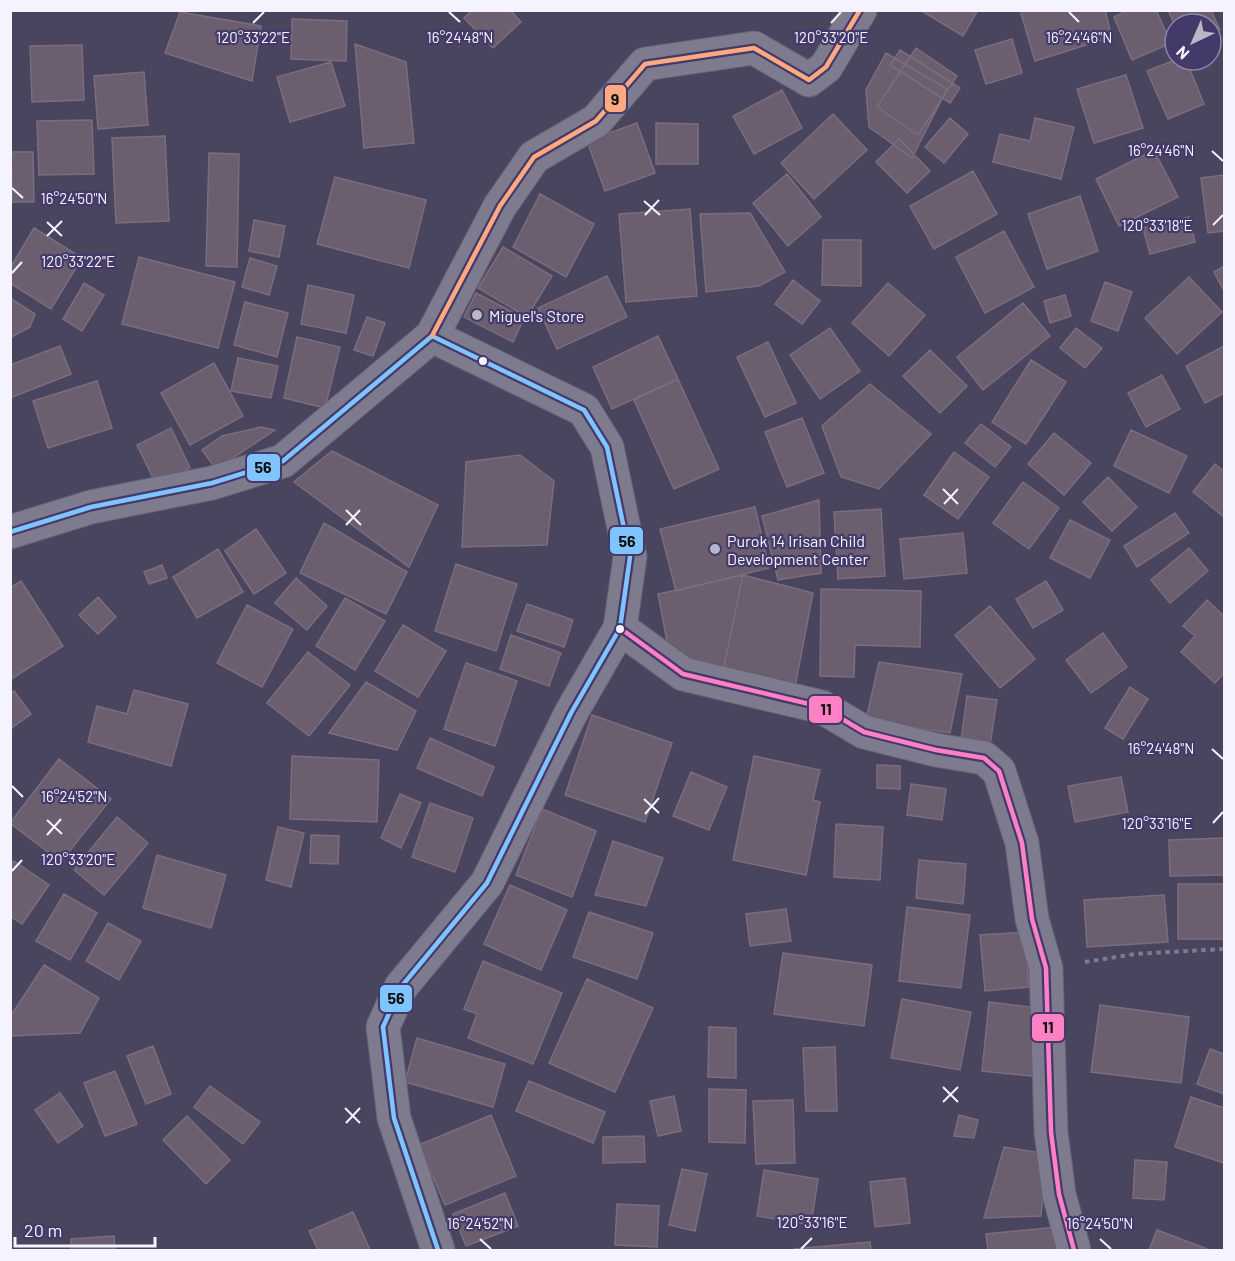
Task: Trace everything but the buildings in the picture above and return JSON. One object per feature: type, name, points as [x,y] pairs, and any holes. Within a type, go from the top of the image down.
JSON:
[{"type":"street","points":[[10,532],[91,507],[212,483],[283,461],[432,336],[500,206],[534,157],[596,121],[645,64],[754,48],[808,80],[826,67],[860,10]]},
{"type":"street","points":[[432,336],[584,410],[607,447],[630,557],[620,628],[571,713],[487,884],[400,987],[383,1027],[394,1118],[438,1251]]},
{"type":"street","points":[[620,628],[683,674],[822,707],[864,732],[936,750],[984,758],[999,771],[1022,843],[1032,919],[1046,968],[1052,1132],[1059,1194],[1074,1251]]},
{"type":"path","points":[[1046,968],[1135,954],[1224,949]]},
{"type":"transit line","name":"9","points":[[432,336],[500,206],[534,157],[596,121],[645,64],[754,48],[809,80],[826,67],[860,10]]},
{"type":"transit line","name":"56","points":[[10,532],[91,507],[212,483],[283,461],[432,336],[584,410],[607,447],[630,557],[620,628],[571,713],[487,883],[401,987],[383,1027],[394,1118],[438,1250]]},
{"type":"transit line","name":"11","points":[[620,628],[683,674],[822,707],[864,732],[936,750],[984,758],[999,771],[1022,843],[1032,919],[1046,968],[1051,1132],[1059,1194],[1074,1250]]},
{"type":"place","name":"Miguel's Store","points":[[477,315]]},
{"type":"place","name":"Purok 14 Irisan Child Development Center","points":[[715,549]]}]
